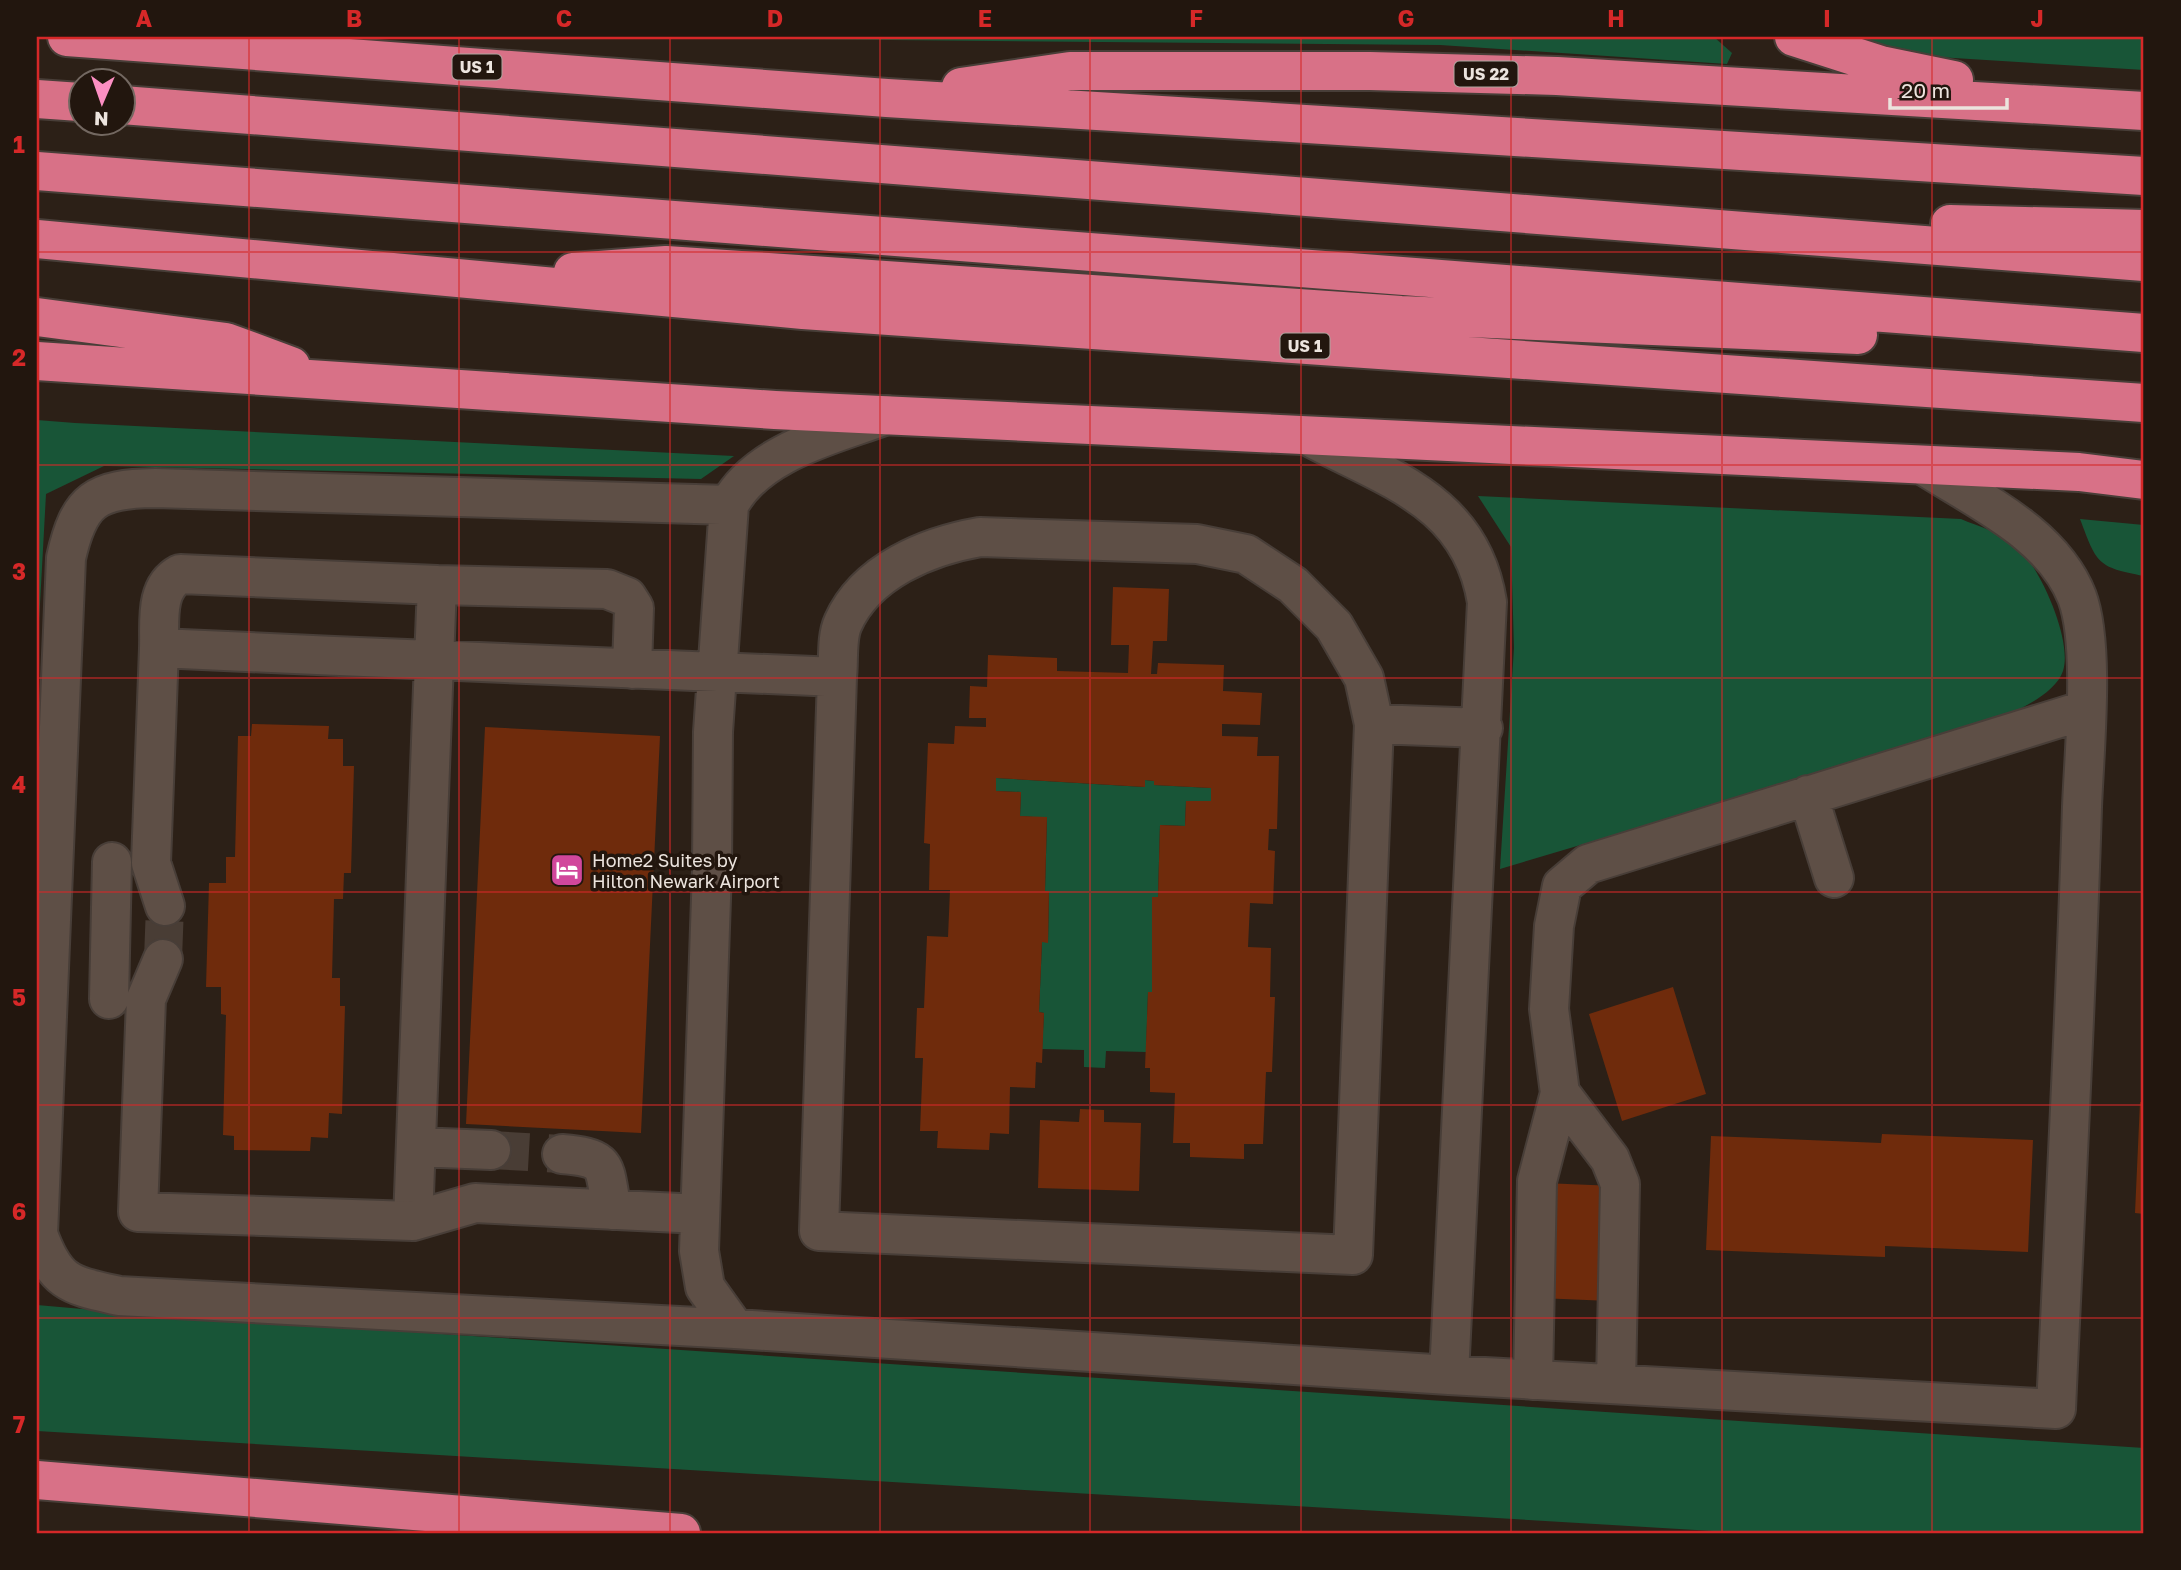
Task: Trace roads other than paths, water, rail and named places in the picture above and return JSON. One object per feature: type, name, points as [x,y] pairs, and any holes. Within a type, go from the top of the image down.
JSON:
[{"type":"highway","name":"US 1","points":[[67,37],[887,98],[2144,176]]},
{"type":"highway","points":[[1794,37],[1881,65],[2087,107]]},
{"type":"highway","name":"US 22","points":[[887,98],[1070,71],[1370,71],[1558,76],[2144,111]]},
{"type":"highway","points":[[37,99],[66,101]]},
{"type":"highway","points":[[136,106],[2144,262]]},
{"type":"highway","points":[[37,171],[2144,332]]},
{"type":"highway","points":[[1568,217],[2144,229]]},
{"type":"highway","name":"US 1","points":[[37,239],[466,280],[990,324],[2144,402]]},
{"type":"highway","points":[[466,280],[666,265],[1428,316],[2144,348]]},
{"type":"highway","points":[[37,317],[226,342],[333,382]]},
{"type":"highway","points":[[37,362],[886,415],[2079,472],[2144,480]]},
{"type":"highway","points":[[2079,472],[2144,464]]},
{"type":"highway","points":[[37,1480],[681,1533]]},
{"type":"lane","points":[[735,1329],[705,1287],[699,1251],[716,673],[729,505],[736,491],[757,470],[784,455],[886,415]]},
{"type":"lane","points":[[1308,436],[1427,500],[1447,517],[1476,557],[1487,603],[1483,728],[1449,1375]]},
{"type":"lane","points":[[729,505],[116,489],[99,496],[77,519],[66,558],[48,720],[54,860],[44,938],[48,998],[38,1234],[49,1264],[74,1286],[120,1296],[735,1329],[1449,1375],[2056,1409],[2085,710],[2083,621],[2068,579],[2052,558],[2015,523],[1923,465]]},
{"type":"lane","points":[[980,537],[1198,544],[1246,554],[1293,585],[1334,626],[1364,678],[1374,724],[1353,1255],[819,1231],[837,677],[842,624],[870,586],[890,569],[960,541],[980,537]]},
{"type":"lane","points":[[165,906],[151,863],[159,648],[162,595],[168,582],[180,574],[607,589],[621,593],[634,608],[632,670]]},
{"type":"lane","points":[[413,1221],[436,585]]},
{"type":"lane","points":[[159,648],[837,677]]},
{"type":"lane","points":[[1533,1380],[1537,1181],[1560,1093],[1549,1009],[1553,926],[1562,886],[1588,864],[2085,710]]},
{"type":"lane","points":[[1374,724],[1483,728]]},
{"type":"lane","points":[[1808,795],[1834,878]]},
{"type":"lane","points":[[54,860],[151,863]]},
{"type":"lane","points":[[112,862],[128,999],[138,1212],[413,1221],[475,1203],[700,1214]]},
{"type":"lane","points":[[48,998],[128,999],[163,959]]},
{"type":"lane","points":[[1560,1093],[1610,1159],[1620,1184],[1616,1384]]},
{"type":"lane","points":[[416,1147],[491,1150]]},
{"type":"lane","points":[[562,1154],[592,1157],[603,1167],[612,1210]]},
{"type":"tunnel","points":[[163,959],[165,906]]},
{"type":"tunnel","points":[[491,1150],[562,1154]]},
{"type":"place","name":"Home2 Suites by Hilton Newark Airport","points":[[567,870]]}]
